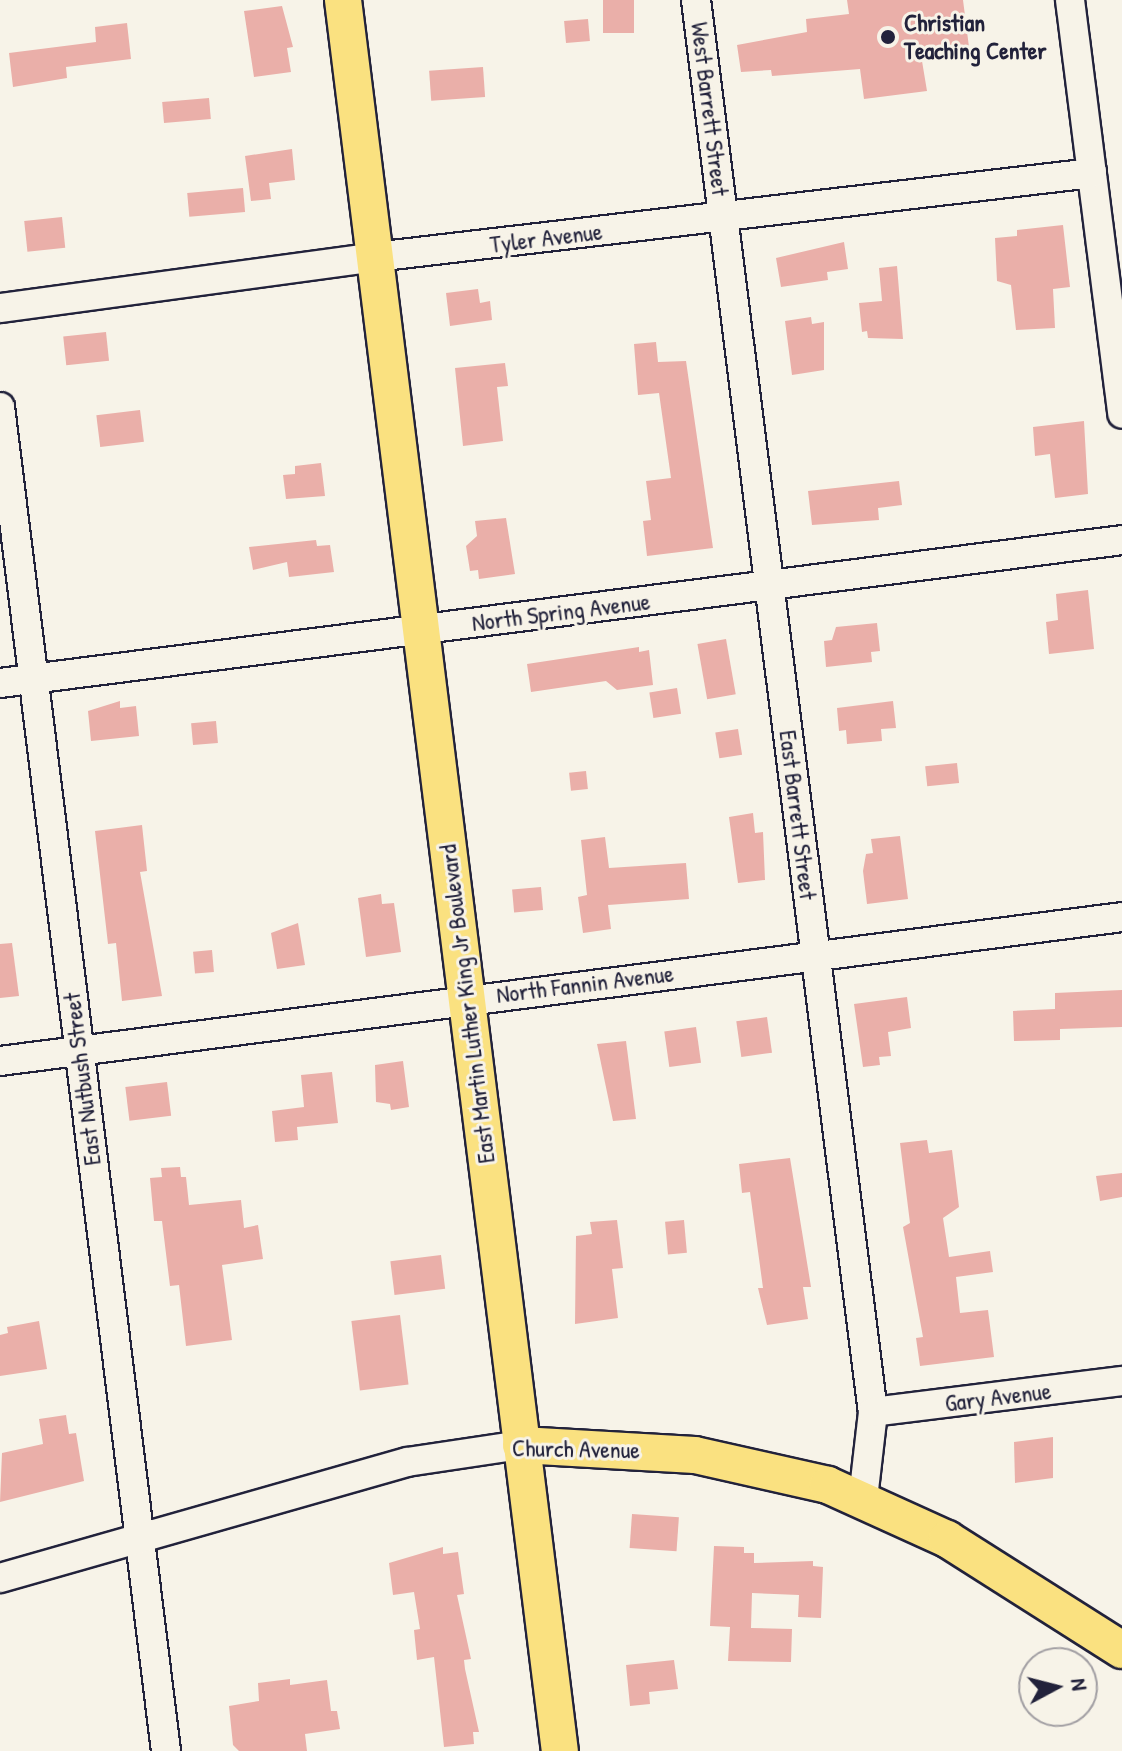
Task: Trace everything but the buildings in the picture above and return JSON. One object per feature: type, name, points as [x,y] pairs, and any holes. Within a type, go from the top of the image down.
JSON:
[{"type":"main road","name":"East Martin Luther King Jr Boulevard","points":[[343,0],[560,1751]]},
{"type":"main road","name":"Church Avenue","points":[[521,1445],[695,1455],[792,1474],[863,1498],[975,1555],[1122,1650]]},
{"type":"street","name":"West Barrett Street","points":[[696,0],[724,217]]},
{"type":"street","points":[[1070,0],[1122,414]]},
{"type":"street","name":"Tyler Avenue","points":[[0,308],[375,257],[1092,173]]},
{"type":"street","name":"East Barrett Street","points":[[724,217],[873,1412],[863,1498]]},
{"type":"street","name":"East Nutbush Street","points":[[0,407],[166,1751]]},
{"type":"street","name":"North Spring Avenue","points":[[0,683],[1122,540]]},
{"type":"street","name":"North Fannin Avenue","points":[[0,1061],[466,998],[1122,917]]},
{"type":"street","name":"Gary Avenue","points":[[873,1412],[1122,1381]]},
{"type":"street","name":"Church Avenue","points":[[0,1578],[138,1542],[407,1462],[521,1445]]},
{"type":"place","name":"Christian Teaching Center","points":[[888,37]]}]
